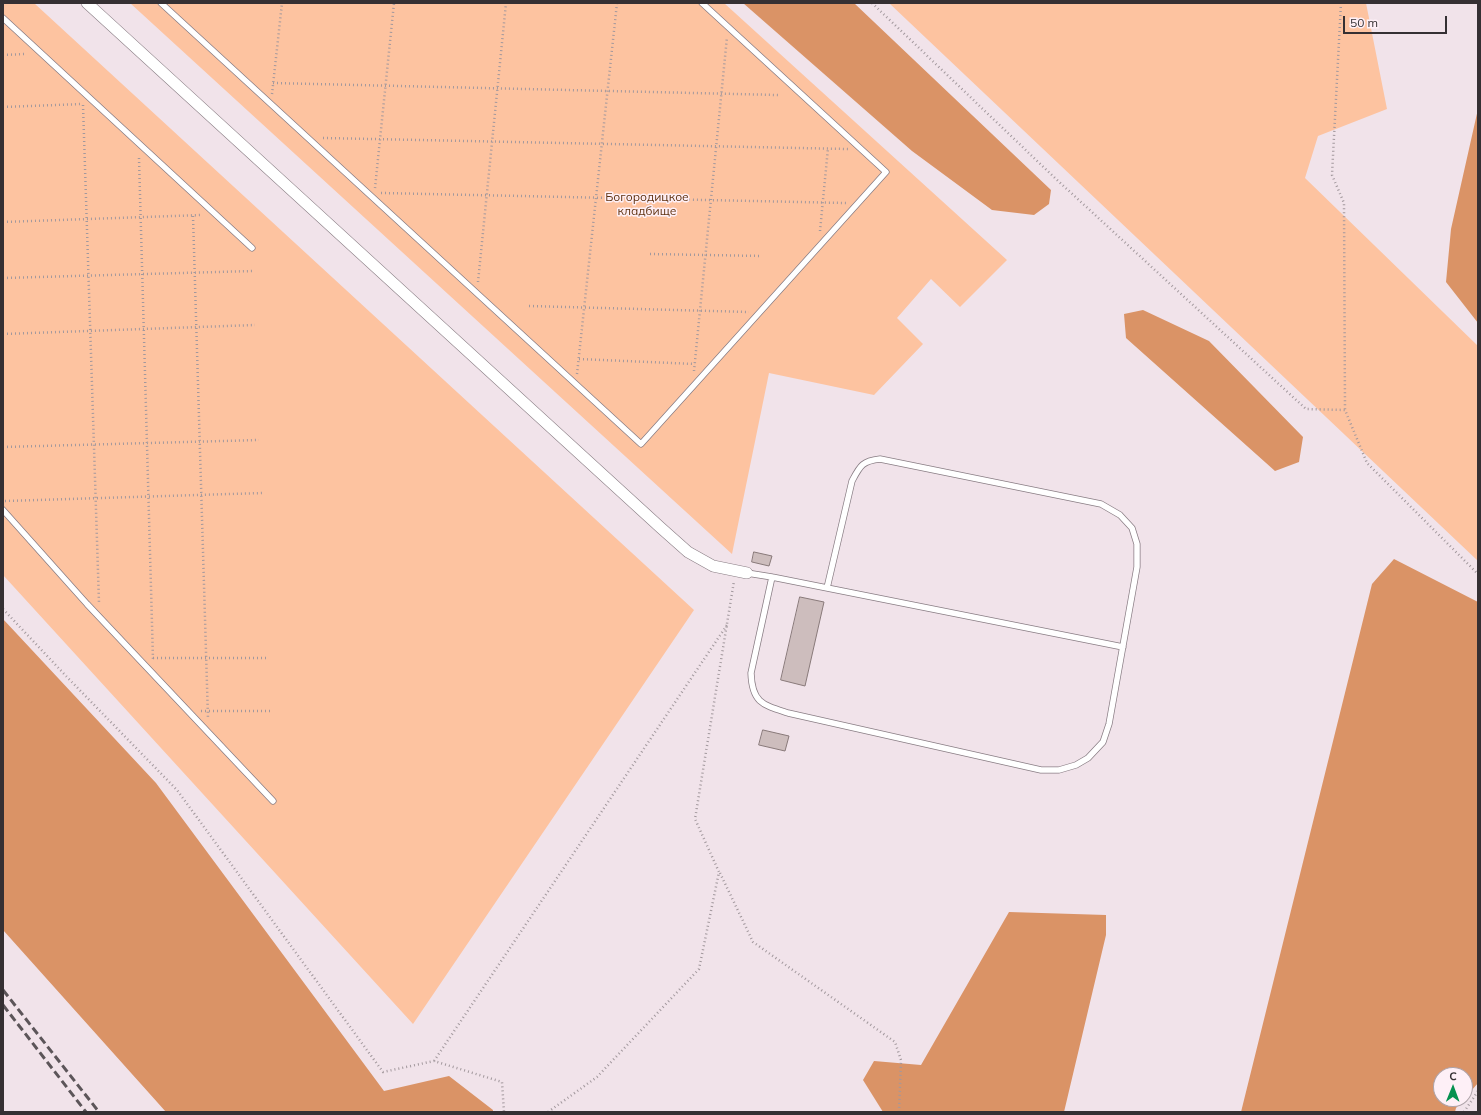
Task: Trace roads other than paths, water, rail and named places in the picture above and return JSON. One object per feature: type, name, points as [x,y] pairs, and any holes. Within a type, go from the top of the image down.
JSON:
[{"type":"street","points":[[86,3],[688,552],[713,566],[747,573]]},
{"type":"lane","points":[[161,3],[642,444],[886,172],[702,3]]},
{"type":"lane","points":[[3,18],[252,248]]},
{"type":"lane","points":[[772,577],[750,673],[751,687],[756,696],[766,706],[788,713],[1041,770],[1058,770],[1076,765],[1088,758],[1103,742],[1109,724],[1137,567],[1137,544],[1132,528],[1120,515],[1101,504],[880,459],[868,460],[860,468],[852,481],[827,588]]},
{"type":"lane","points":[[3,510],[86,604],[274,802]]},
{"type":"lane","points":[[747,573],[1123,647]]},
{"type":"railway","points":[[3,990],[99,1112]]},
{"type":"railway","points":[[3,1005],[86,1112]]},
{"type":"park label","name":"Богородицкое кладбище","points":[[647,204]]}]
